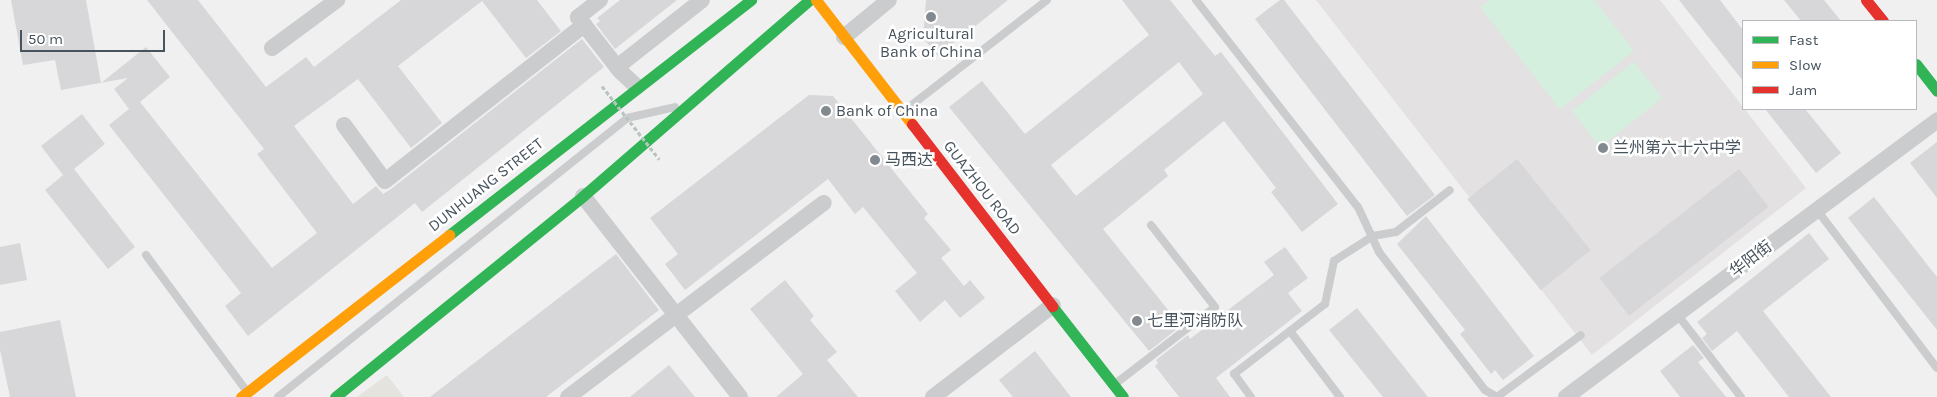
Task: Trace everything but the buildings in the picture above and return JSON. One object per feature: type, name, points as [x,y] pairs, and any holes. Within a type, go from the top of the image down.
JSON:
[{"type":"main road","name":"DUNHUANG STREET","points":[[243,396],[751,0]]},
{"type":"main road","points":[[344,394],[583,196],[809,0]]},
{"type":"main road","name":"GUAZHOU ROAD","points":[[816,0],[1123,397]]},
{"type":"main road","points":[[1866,0],[1882,20]]},
{"type":"main road","points":[[1917,65],[1937,91]]},
{"type":"street","points":[[272,48],[336,0]]},
{"type":"street","points":[[600,0],[578,18],[617,68],[637,87]]},
{"type":"street","points":[[617,68],[702,0]]},
{"type":"street","points":[[844,37],[889,0]]},
{"type":"street","points":[[344,126],[385,181],[584,25]]},
{"type":"street","name":"华阳街","points":[[1566,397],[1937,120]]},
{"type":"street","points":[[583,196],[740,397]]},
{"type":"street","points":[[568,397],[824,203]]},
{"type":"street","points":[[933,397],[1052,305]]},
{"type":"lane","points":[[903,112],[1047,0]]},
{"type":"lane","points":[[1196,0],[1358,207],[1379,252],[1486,390],[1497,397],[1581,335]]},
{"type":"lane","points":[[278,397],[628,118],[690,104]]},
{"type":"lane","points":[[1251,397],[1234,374],[1325,304],[1334,262],[1373,236],[1396,232],[1450,190]]},
{"type":"lane","points":[[1817,210],[1937,368]]},
{"type":"lane","points":[[1113,385],[1215,307],[1151,225]]},
{"type":"lane","points":[[146,255],[243,396]]},
{"type":"lane","points":[[1677,314],[1741,397]]},
{"type":"lane","points":[[1290,331],[1340,397]]},
{"type":"path","points":[[602,86],[659,159]]},
{"type":"shaded area","name":"兰州第六十六中学","points":[[1316,0],[1660,0],[1742,106],[1742,110],[1745,110],[1806,188],[1592,355]]},
{"type":"shaded area","points":[[387,375],[404,397],[357,397]]},
{"type":"green space","points":[[1490,0],[1594,0],[1634,51],[1560,109],[1480,7]]},
{"type":"green space","points":[[1634,62],[1662,98],[1600,147],[1572,111]]},
{"type":"traffic: fast","points":[[449,235],[751,0]]},
{"type":"traffic: fast","points":[[335,397],[583,196],[809,0]]},
{"type":"traffic: fast","points":[[1917,65],[1937,91]]},
{"type":"traffic: fast","points":[[1052,306],[1123,397]]},
{"type":"traffic: slow","points":[[816,0],[912,124]]},
{"type":"traffic: slow","points":[[241,397],[449,235]]},
{"type":"traffic: jam","points":[[1866,0],[1882,20]]},
{"type":"traffic: jam","points":[[912,124],[1052,306]]},
{"type":"place","name":"Agricultural Bank of China","points":[[931,17]]},
{"type":"place","name":"Bank of China","points":[[826,111]]},
{"type":"place","name":"兰州第六十六中学","points":[[1603,148]]},
{"type":"place","name":"马西达","points":[[875,160]]},
{"type":"place","name":"七里河消防队","points":[[1137,321]]}]
